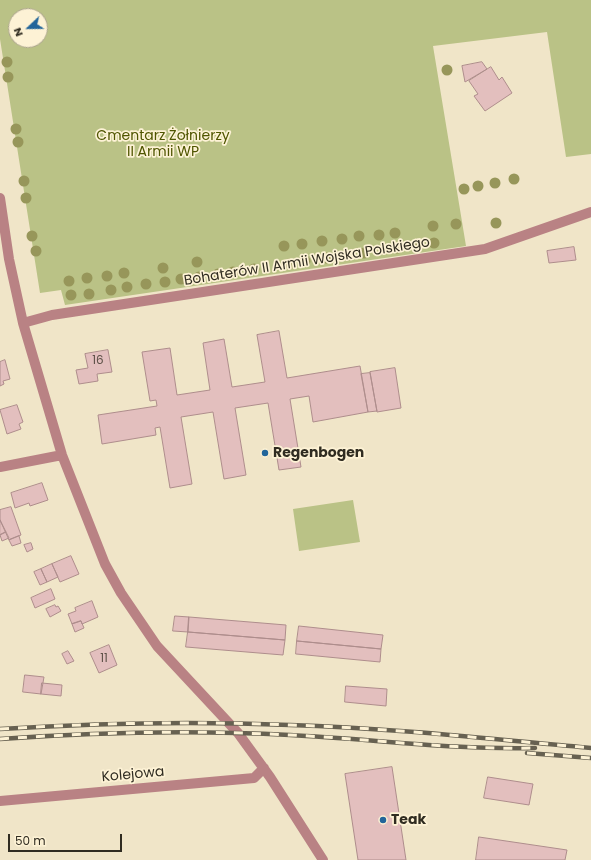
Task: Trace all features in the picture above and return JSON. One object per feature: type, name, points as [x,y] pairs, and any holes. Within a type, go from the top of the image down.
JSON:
[{"type":"street","points":[[0,198],[10,259],[23,323],[62,455],[105,564],[121,593],[157,646],[230,723],[264,768],[322,860]]},
{"type":"street","name":"Bohaterów II Armii Wojska Polskiego","points":[[23,323],[52,315],[486,249],[591,212]]},
{"type":"street","points":[[0,467],[62,455]]},
{"type":"street","name":"Kolejowa","points":[[0,801],[254,778],[264,768]]},
{"type":"green space","name":"Cmentarz Żołnierzy II Armii WP","points":[[0,0],[591,0],[591,154],[566,157],[547,32],[433,46],[466,246],[65,305],[61,290],[40,293],[0,39]]},
{"type":"green space","points":[[353,500],[360,542],[299,551],[293,509]]},
{"type":"building","points":[[482,62],[487,69],[465,82],[462,66]]},
{"type":"building","points":[[491,67],[499,80],[502,77],[512,93],[485,111],[474,96],[478,94],[469,81]]},
{"type":"building","points":[[574,247],[576,260],[549,263],[547,251]]},
{"type":"building","points":[[279,331],[287,378],[360,366],[368,412],[313,422],[309,396],[290,399],[301,467],[279,470],[268,403],[235,408],[246,475],[224,479],[213,412],[181,417],[192,484],[170,488],[160,427],[155,428],[156,435],[102,444],[98,415],[157,406],[156,400],[150,401],[142,352],[170,348],[177,395],[210,390],[203,343],[224,339],[232,387],[265,382],[257,335]]},
{"type":"building","points":[[108,350],[112,372],[97,374],[98,381],[79,384],[76,370],[88,368],[85,354]]},
{"type":"building","points":[[5,360],[10,379],[3,381],[4,384],[0,386],[0,362]]},
{"type":"building","points":[[395,368],[401,408],[377,412],[370,372]]},
{"type":"building","points":[[370,373],[377,411],[368,412],[361,374]]},
{"type":"building","points":[[17,405],[23,422],[19,424],[21,429],[7,434],[0,410]]},
{"type":"building","points":[[42,483],[48,500],[30,506],[29,503],[15,508],[11,493]]},
{"type":"building","points":[[11,507],[21,535],[9,540],[0,520],[0,510]]},
{"type":"building","points":[[0,520],[6,532],[0,535]]},
{"type":"building","points":[[6,532],[9,538],[2,541],[0,535]]},
{"type":"building","points":[[19,536],[21,543],[12,546],[9,540]]},
{"type":"building","points":[[31,543],[33,549],[27,552],[24,545]]},
{"type":"building","points":[[71,556],[79,574],[60,582],[52,564]]},
{"type":"building","points":[[52,564],[58,577],[47,582],[41,569]]},
{"type":"building","points":[[41,569],[47,582],[40,585],[34,572]]},
{"type":"building","points":[[51,589],[55,599],[35,608],[31,598]]},
{"type":"building","points":[[92,601],[98,617],[82,624],[81,621],[72,624],[68,614],[76,611],[75,608]]},
{"type":"building","points":[[55,605],[56,607],[58,606],[61,611],[50,617],[46,609]]},
{"type":"building","points":[[175,616],[189,617],[188,632],[173,631]]},
{"type":"building","points":[[189,617],[286,625],[285,640],[188,632]]},
{"type":"building","points":[[81,621],[84,628],[75,632],[72,624]]},
{"type":"building","points":[[299,626],[383,635],[381,649],[297,641]]},
{"type":"building","points":[[188,632],[285,640],[283,655],[186,647]]},
{"type":"building","points":[[297,641],[381,649],[380,662],[296,654]]},
{"type":"building","points":[[109,645],[117,665],[99,673],[90,653]]},
{"type":"building","points":[[68,651],[74,661],[67,664],[62,654]]},
{"type":"building","points":[[25,675],[44,677],[41,694],[23,692]]},
{"type":"building","points":[[42,683],[62,685],[61,696],[41,694]]},
{"type":"building","points":[[346,686],[387,689],[386,706],[345,702]]},
{"type":"building","points":[[392,767],[406,860],[358,860],[345,774]]},
{"type":"building","points":[[488,777],[533,784],[529,805],[484,798]]},
{"type":"building","points":[[479,837],[567,850],[565,860],[476,860]]},
{"type":"railway","points":[[0,729],[145,723],[328,726],[403,731],[591,748]]},
{"type":"railway","points":[[0,739],[109,733],[254,733],[443,746],[535,748]]},
{"type":"railway","points":[[527,753],[591,758]]},
{"type":"place","name":"Regenbogen","points":[[265,453]]},
{"type":"place","name":"Teak","points":[[383,820]]}]
